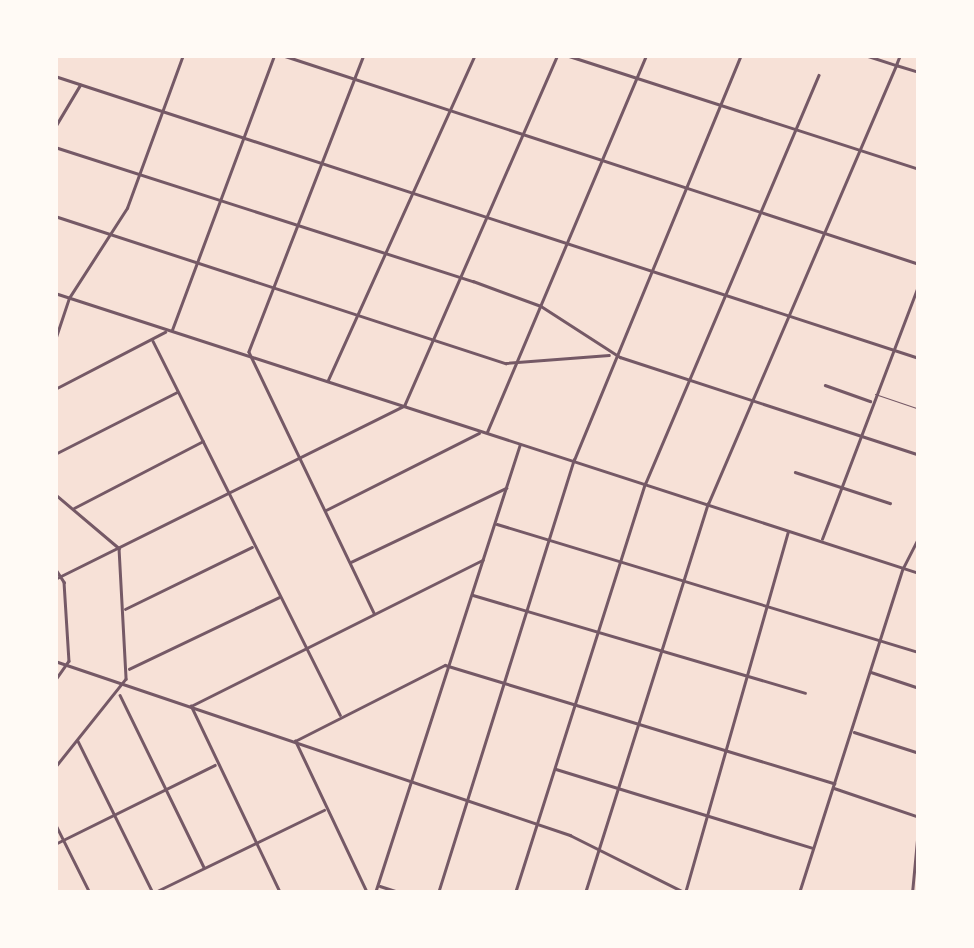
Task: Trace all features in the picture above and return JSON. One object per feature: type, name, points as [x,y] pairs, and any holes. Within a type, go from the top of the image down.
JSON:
[{"type":"street","points":[[55,340],[69,298],[112,234],[140,174],[159,110],[183,55]]},
{"type":"street","points":[[172,332],[240,136],[274,55]]},
{"type":"street","points":[[282,55],[919,264]]},
{"type":"street","points":[[364,55],[294,224],[249,356],[374,612]]},
{"type":"street","points":[[328,381],[381,252],[475,55]]},
{"type":"street","points":[[55,580],[404,406],[557,55]]},
{"type":"street","points":[[566,55],[720,108],[919,169]]},
{"type":"street","points":[[486,433],[646,55]]},
{"type":"street","points":[[438,893],[574,460],[741,55]]},
{"type":"street","points":[[865,55],[919,72]]},
{"type":"street","points":[[585,893],[708,504],[900,55]]},
{"type":"street","points":[[55,76],[919,358]]},
{"type":"street","points":[[514,893],[645,484],[819,76]]},
{"type":"street","points":[[55,127],[81,85]]},
{"type":"street","points":[[55,147],[462,278],[540,306],[617,356],[919,455]]},
{"type":"street","points":[[55,216],[516,364],[611,352]]},
{"type":"street","points":[[822,541],[919,284]]},
{"type":"street","points":[[55,293],[919,573]]},
{"type":"street","points":[[55,389],[166,330]]},
{"type":"street","points":[[153,340],[340,716]]},
{"type":"street","points":[[825,385],[872,402]]},
{"type":"street","points":[[55,454],[178,392]]},
{"type":"street","points":[[324,511],[481,431]]},
{"type":"street","points":[[73,509],[204,441]]},
{"type":"street","points":[[375,893],[521,444]]},
{"type":"street","points":[[795,472],[890,503]]},
{"type":"street","points":[[350,562],[506,488]]},
{"type":"street","points":[[55,494],[118,548],[126,671],[126,684],[119,694],[55,768]]},
{"type":"street","points":[[495,524],[919,652]]},
{"type":"street","points":[[55,661],[538,823],[598,847],[685,893],[789,530]]},
{"type":"street","points":[[799,893],[903,568],[919,536]]},
{"type":"street","points":[[123,609],[255,545]]},
{"type":"street","points":[[191,706],[483,560]]},
{"type":"street","points":[[55,568],[62,576],[68,665],[55,681]]},
{"type":"street","points":[[472,594],[660,654],[805,693]]},
{"type":"street","points":[[126,671],[281,597]]},
{"type":"street","points":[[295,741],[450,664],[727,746],[919,817],[912,893]]},
{"type":"street","points":[[870,672],[919,688]]},
{"type":"street","points":[[119,694],[204,868]]},
{"type":"street","points":[[191,706],[280,893]]},
{"type":"street","points":[[851,731],[919,753]]},
{"type":"street","points":[[295,741],[367,893]]},
{"type":"street","points":[[78,742],[153,893],[326,810]]},
{"type":"street","points":[[55,844],[217,764]]},
{"type":"street","points":[[555,768],[813,848]]},
{"type":"street","points":[[55,822],[90,893]]},
{"type":"street","points":[[378,885],[402,893]]},
{"type":"lane","points":[[875,394],[919,409]]}]
